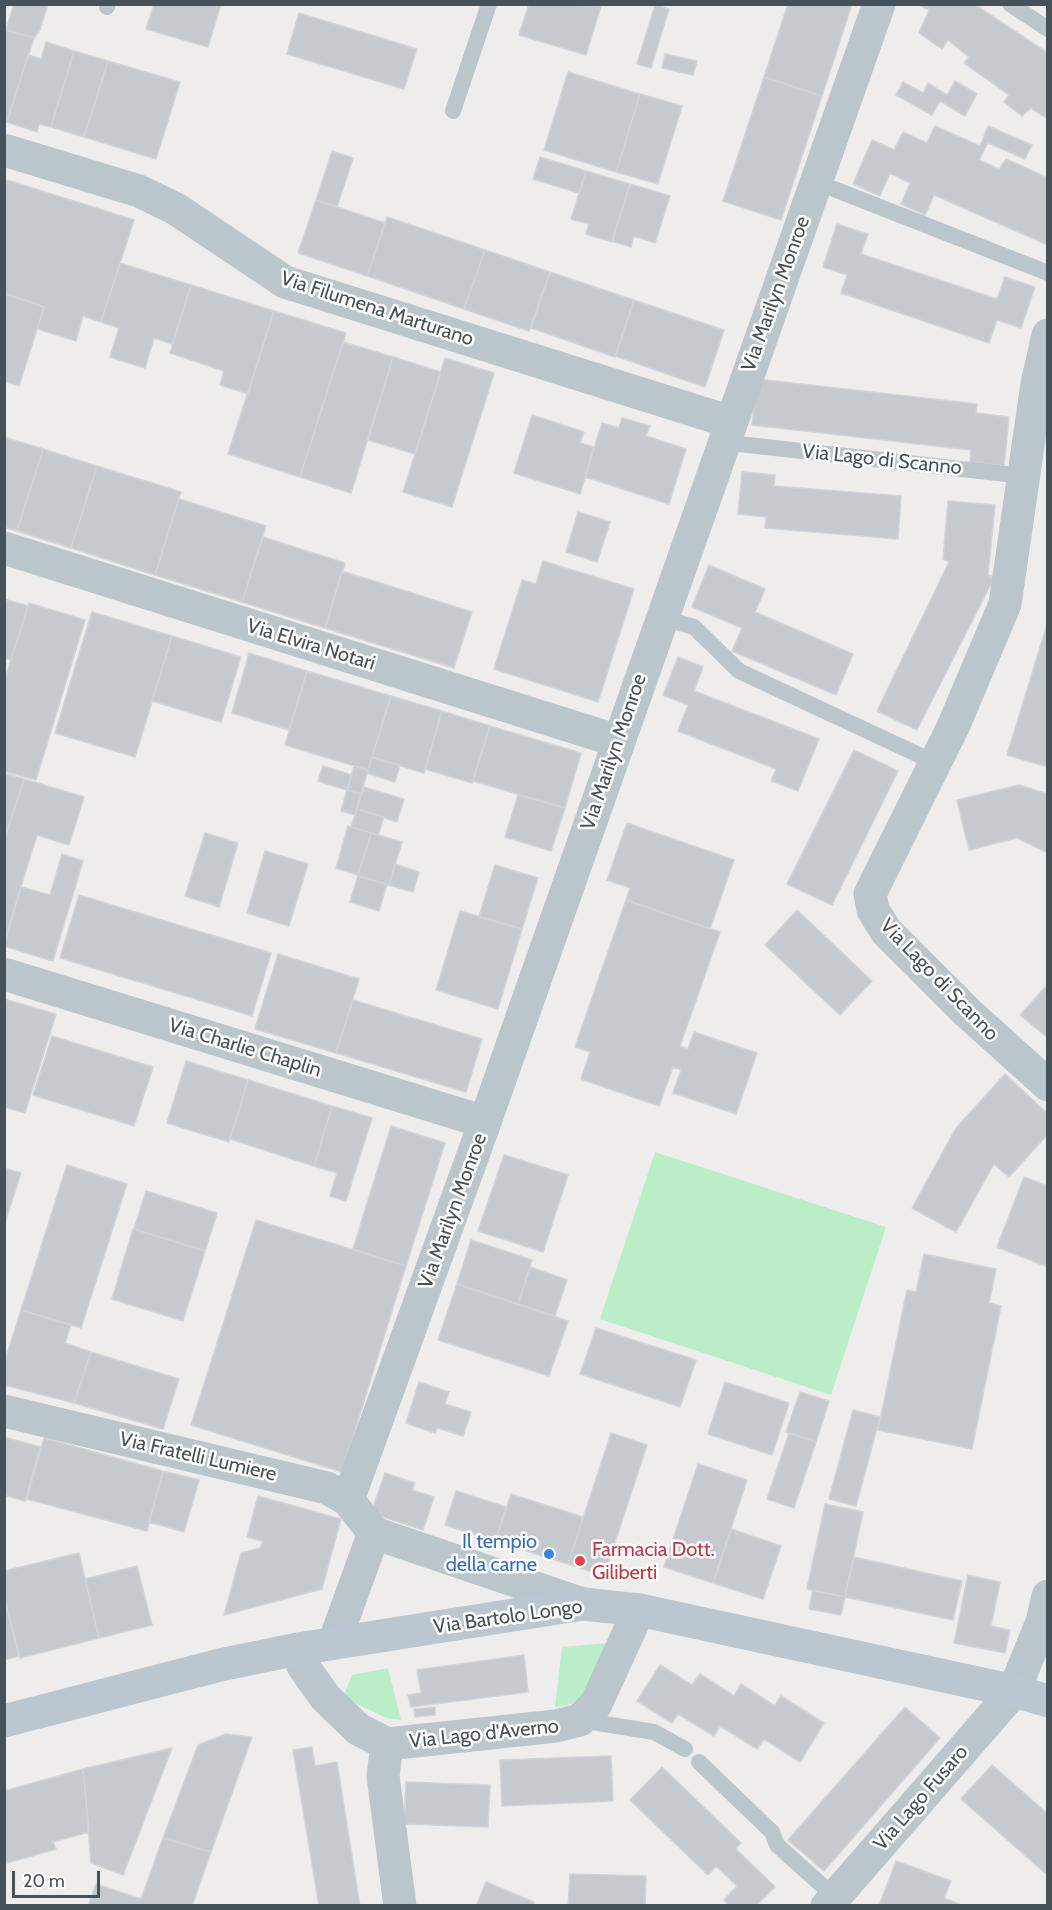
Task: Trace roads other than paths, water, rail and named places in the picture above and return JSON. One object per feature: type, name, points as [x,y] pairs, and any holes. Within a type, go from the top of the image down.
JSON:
[{"type":"street","name":"Via Marilyn Monroe","points":[[348,1500],[485,1122],[618,741],[735,433],[879,4]]},
{"type":"street","name":"Via Filumena Marturano","points":[[4,150],[148,196],[176,209],[285,282],[735,433]]},
{"type":"street","name":"Via Lago di Scanno","points":[[1047,336],[1037,384],[1005,604],[936,763],[873,884],[870,894],[873,910],[886,931],[952,997],[1047,1085]]},
{"type":"street","name":"Via Elvira Notari","points":[[4,548],[618,741]]},
{"type":"street","name":"Via Charlie Chaplin","points":[[4,974],[485,1122]]},
{"type":"street","name":"Via Fratelli Lumiere","points":[[4,1411],[327,1488],[348,1500],[374,1533]]},
{"type":"street","points":[[334,1643],[374,1533],[583,1604]]},
{"type":"street","name":"Via Lago Fusaro","points":[[835,1903],[1014,1691],[1042,1622],[1047,1596]]},
{"type":"street","name":"Via Bartolo Longo","points":[[4,1721],[220,1665],[298,1649],[583,1604],[639,1610],[1014,1691],[1047,1701]]},
{"type":"street","name":"Via Lago d'Averno","points":[[298,1649],[303,1666],[325,1697],[358,1729],[387,1744],[568,1725],[580,1720],[596,1704],[639,1610]]},
{"type":"street","name":"Via Lago d'Averno","points":[[387,1744],[382,1776],[400,1905]]},
{"type":"lane","points":[[453,111],[489,4]]},
{"type":"lane","points":[[1010,4],[1047,29]]},
{"type":"lane","points":[[834,189],[1047,273]]},
{"type":"lane","name":"Via Lago di Scanno","points":[[735,433],[1024,476]]},
{"type":"lane","points":[[680,624],[694,627],[739,671],[936,763]]},
{"type":"lane","name":"Via Lago d'Averno","points":[[580,1720],[654,1732],[685,1749]]},
{"type":"lane","points":[[699,1762],[772,1832],[777,1845],[835,1903]]},
{"type":"place","name":"Il tempio della carne","points":[[549,1554]]},
{"type":"place","name":"Farmacia Dott. Giliberti","points":[[580,1561]]}]
